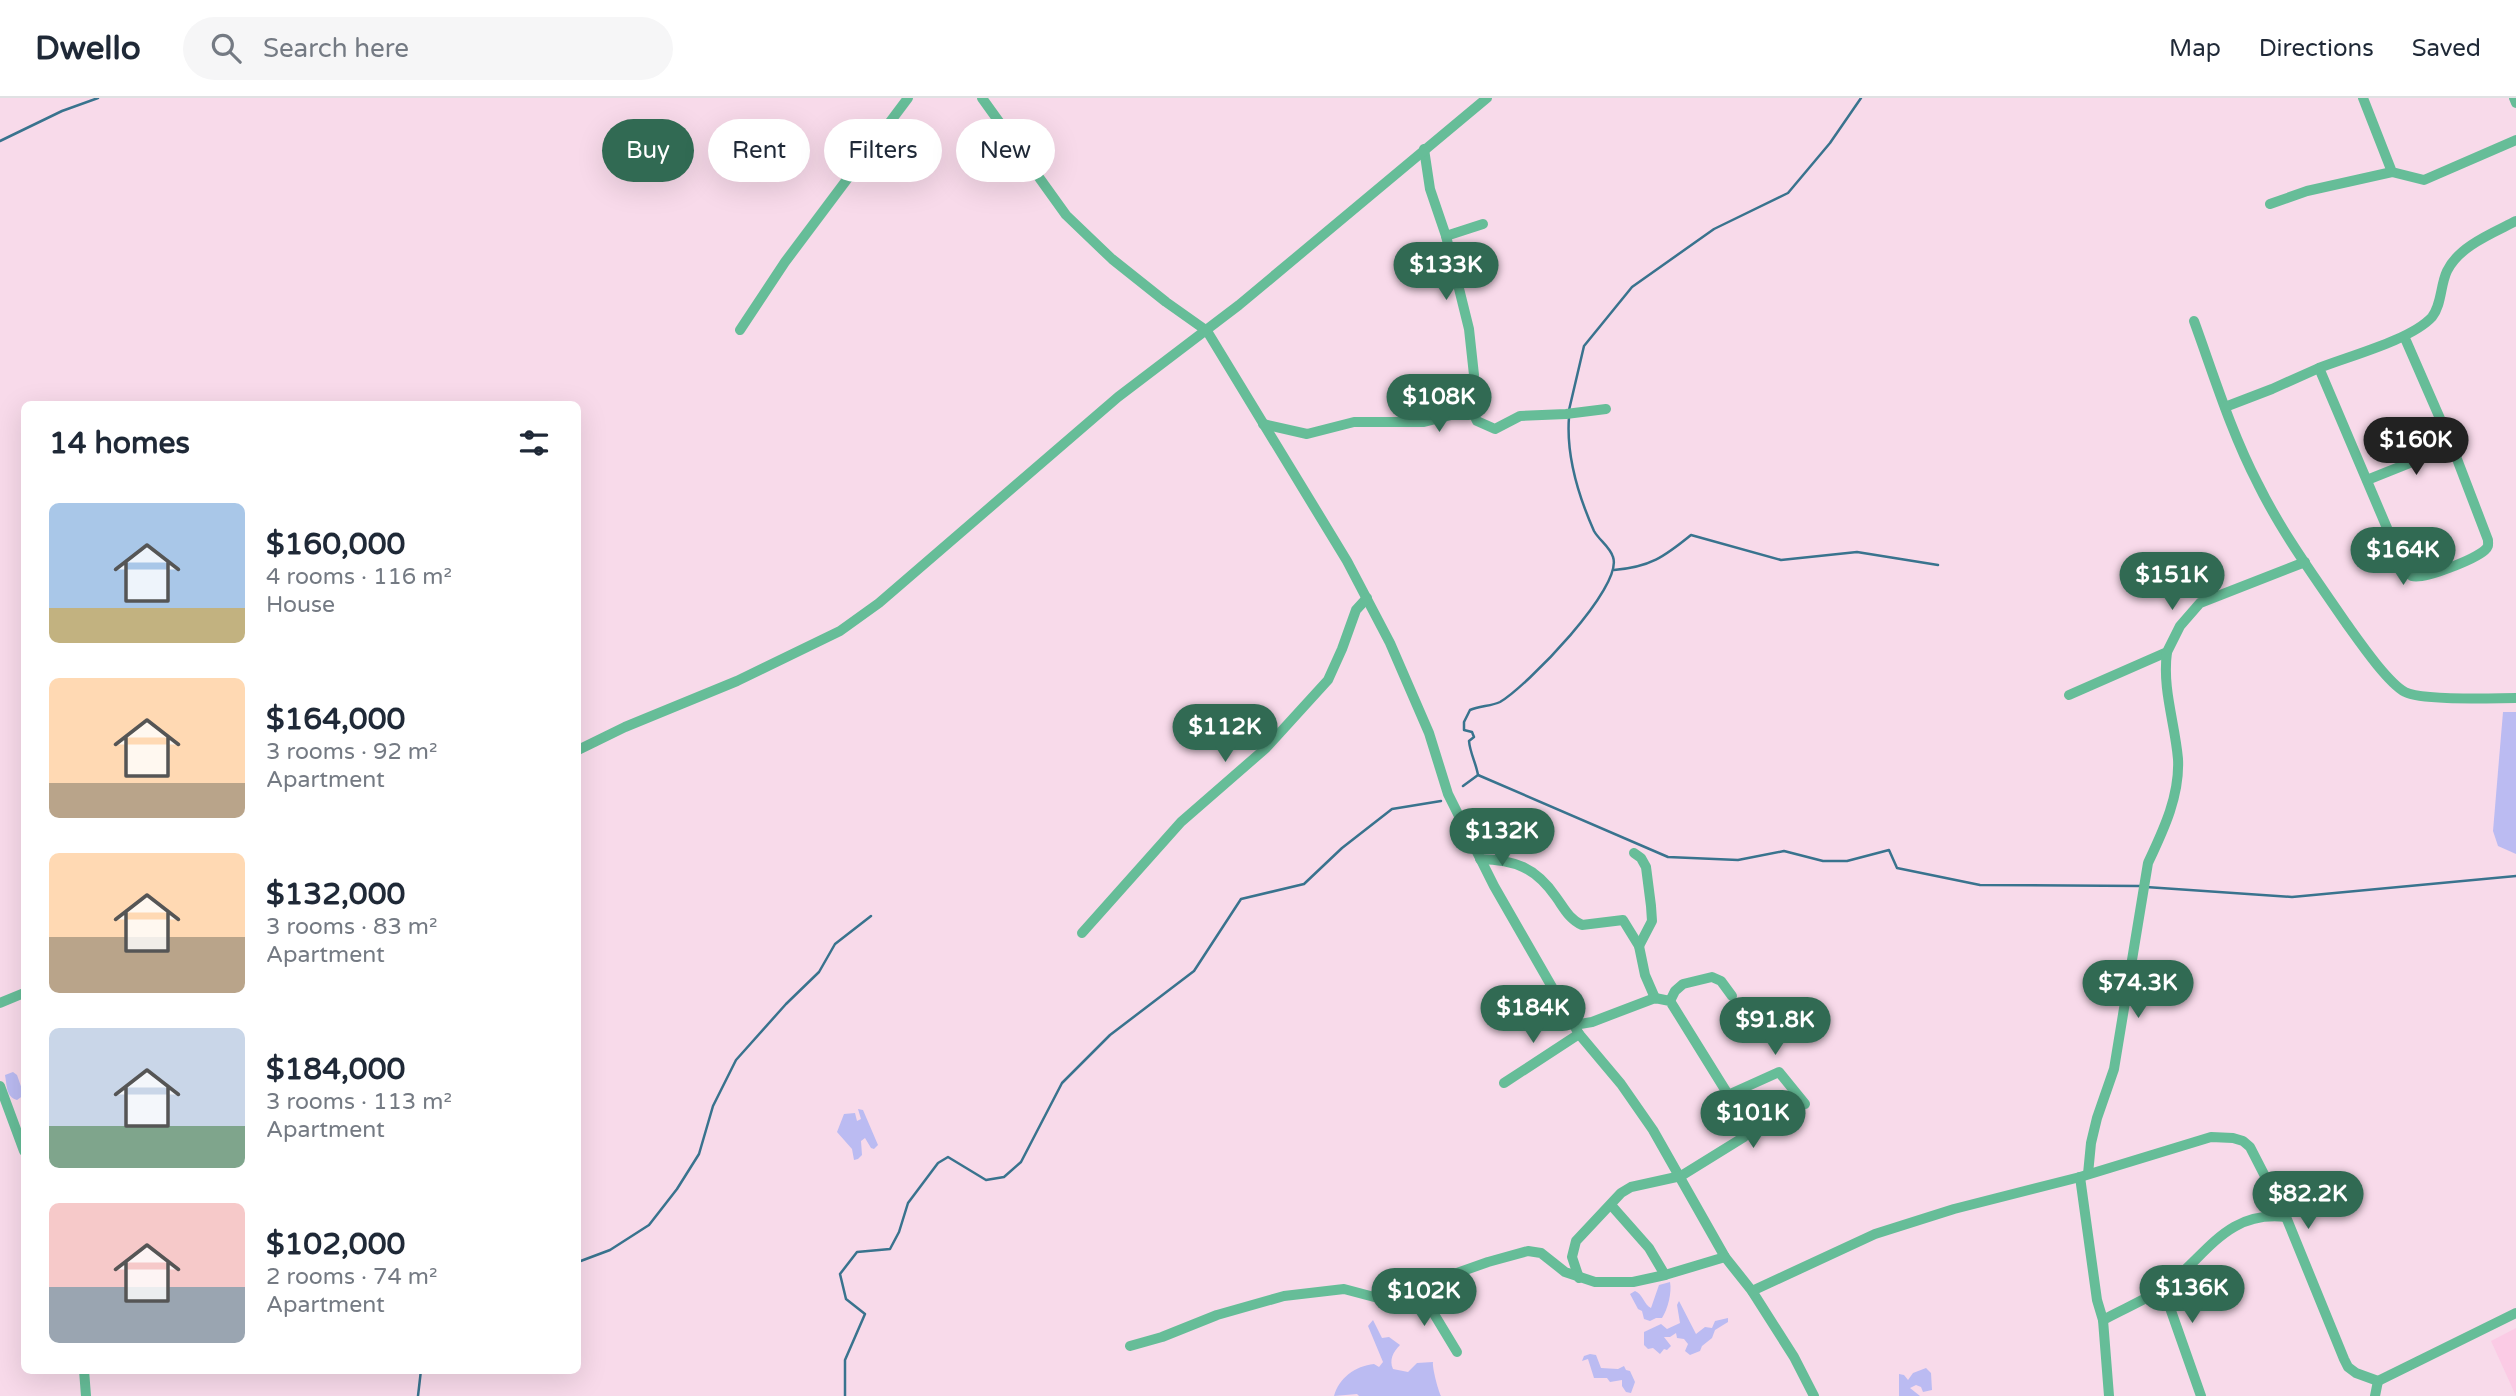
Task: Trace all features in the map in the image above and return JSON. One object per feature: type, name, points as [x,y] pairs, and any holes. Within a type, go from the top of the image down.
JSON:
[{"type":"street","points":[[740,330],[785,262],[908,98]]},
{"type":"street","points":[[982,98],[1069,218],[1112,259],[1207,331],[1367,598],[1409,685],[1429,733],[1448,794],[1480,859],[1577,1029],[1653,1130],[1725,1257],[1752,1291],[1794,1357],[1814,1396]]},
{"type":"street","points":[[581,749],[625,727],[737,681],[839,631],[897,590],[1118,397],[1207,331],[1487,98]]},
{"type":"street","points":[[2363,98],[2392,172]]},
{"type":"street","points":[[2514,98],[2516,103]]},
{"type":"street","points":[[2270,204],[2307,191],[2392,172],[2424,180],[2516,140]]},
{"type":"street","points":[[1424,149],[1430,189],[1446,236],[1468,329],[1474,375],[1466,390],[1477,421]]},
{"type":"street","points":[[2225,407],[2404,335],[2431,317],[2438,306],[2448,269],[2460,255],[2477,241],[2516,221]]},
{"type":"street","points":[[1446,236],[1482,224]]},
{"type":"street","points":[[2194,321],[2225,407],[2259,488],[2354,634],[2401,690],[2428,697],[2516,698]]},
{"type":"street","points":[[2319,368],[2400,558],[2409,573],[2420,576],[2445,570],[2485,551],[2488,540],[2452,446],[2404,335]]},
{"type":"street","points":[[1263,424],[1307,434],[1354,422],[1424,422],[1459,413],[1469,404]]},
{"type":"street","points":[[1459,413],[1494,429],[1520,416],[1571,414],[1606,409]]},
{"type":"street","points":[[2367,481],[2452,446]]},
{"type":"street","points":[[2109,1396],[2103,1320],[2097,1300],[2084,1175],[2097,1118],[2114,1069],[2148,863],[2172,806],[2178,778],[2178,758],[2165,689],[2167,652],[2180,626],[2200,603],[2305,562]]},
{"type":"street","points":[[1082,933],[1181,822],[1266,748],[1328,680],[1356,610],[1367,598]]},
{"type":"street","points":[[2070,695],[2167,652]]},
{"type":"street","points":[[1634,853],[1646,867],[1652,921],[1639,946]]},
{"type":"street","points":[[1480,859],[1513,862],[1537,873],[1569,916],[1582,925],[1623,920],[1639,946],[1645,975],[1655,998]]},
{"type":"street","points":[[1670,1001],[1675,991],[1683,984],[1712,977],[1721,981],[1732,996]]},
{"type":"street","points":[[0,1003],[21,994]]},
{"type":"street","points":[[1504,1083],[1577,1029],[1655,998],[1670,1001],[1747,1125],[1744,1137],[1681,1176],[1621,1192],[1576,1241],[1572,1256],[1579,1278]]},
{"type":"street","points":[[1728,1095],[1779,1072],[1805,1104]]},
{"type":"street","points":[[0,1086],[21,1143]]},
{"type":"street","points":[[1752,1291],[1875,1234],[1999,1196],[2084,1175],[2211,1137],[2233,1138],[2250,1147],[2286,1217],[2343,1359],[2356,1373],[2378,1381],[2516,1313]]},
{"type":"street","points":[[1611,1205],[1649,1248],[1665,1276]]},
{"type":"street","points":[[2103,1320],[2163,1288],[2230,1227],[2253,1218],[2272,1215],[2286,1217]]},
{"type":"street","points":[[1130,1346],[1162,1337],[1217,1315],[1284,1296],[1344,1289],[1378,1298],[1392,1296],[1488,1262],[1532,1251],[1541,1253],[1565,1272],[1595,1282],[1633,1282],[1665,1276],[1725,1257]]},
{"type":"street","points":[[1420,1286],[1457,1352]]},
{"type":"street","points":[[2163,1288],[2202,1396]]},
{"type":"street","points":[[84,1374],[86,1396]]},
{"type":"street","points":[[2375,1396],[2378,1381]]},
{"type":"shaded area","points":[[2503,712],[2516,712],[2516,854],[2498,846],[2493,831]]},
{"type":"shaded area","points":[[13,1072],[17,1075],[21,1097],[17,1100],[9,1093],[5,1075]]},
{"type":"shaded area","points":[[858,1109],[863,1110],[878,1145],[874,1149],[871,1148],[865,1138],[861,1141],[862,1155],[854,1160],[852,1149],[837,1132],[844,1114],[855,1113],[857,1121],[861,1119]]},
{"type":"shaded area","points":[[1670,1282],[1669,1300],[1662,1318],[1650,1321],[1644,1319],[1642,1311],[1638,1309],[1630,1294],[1638,1292],[1651,1308],[1659,1285]]},
{"type":"shaded area","points":[[1679,1301],[1696,1334],[1705,1327],[1712,1328],[1715,1321],[1728,1318],[1728,1322],[1715,1330],[1712,1338],[1700,1351],[1690,1355],[1685,1351],[1688,1344],[1684,1339],[1677,1338],[1676,1333],[1664,1337],[1671,1346],[1660,1354],[1653,1348],[1648,1349],[1644,1345],[1644,1332],[1661,1324],[1667,1329],[1680,1323],[1677,1305]]},
{"type":"shaded area","points":[[1373,1320],[1382,1338],[1389,1337],[1400,1345],[1392,1356],[1393,1369],[1408,1372],[1417,1363],[1433,1362],[1441,1396],[1334,1396],[1349,1374],[1367,1365],[1374,1364],[1379,1367],[1383,1362],[1368,1326]]},
{"type":"shaded area","points":[[2516,1328],[2516,1396],[2491,1341]]},
{"type":"shaded area","points":[[1596,1355],[1601,1368],[1618,1369],[1624,1366],[1630,1371],[1635,1382],[1631,1393],[1626,1392],[1622,1380],[1610,1382],[1607,1378],[1594,1378],[1588,1359],[1582,1361],[1584,1356]]},
{"type":"shaded area","points":[[1926,1368],[1931,1373],[1932,1390],[1923,1392],[1921,1387],[1916,1385],[1910,1388],[1920,1396],[1899,1396],[1899,1374],[1908,1380],[1913,1373]]},
{"type":"waterway","points":[[0,141],[62,111],[98,98]]},
{"type":"waterway","points":[[1569,410],[1584,346],[1632,287],[1714,229],[1788,193],[1830,143],[1861,98]]},
{"type":"waterway","points":[[1463,786],[1478,775],[1469,741],[1474,737],[1472,732],[1464,730],[1464,722],[1470,710],[1500,702],[1530,677],[1589,612],[1604,590],[1612,571],[1612,553],[1594,531],[1578,489],[1569,446],[1569,417]]},
{"type":"waterway","points":[[1614,570],[1656,560],[1691,535],[1781,560],[1857,552],[1938,565]]},
{"type":"waterway","points":[[1478,775],[1668,857],[1738,860],[1784,851],[1823,861],[1847,861],[1889,850],[1897,868],[1980,885],[2140,886]]},
{"type":"waterway","points":[[845,1396],[845,1360],[865,1314],[846,1299],[840,1274],[857,1252],[890,1249],[899,1232],[908,1203],[938,1163],[948,1157],[986,1180],[1004,1177],[1021,1162],[1062,1083],[1110,1035],[1194,971],[1241,899],[1304,884],[1342,848],[1392,809],[1441,801]]},
{"type":"waterway","points":[[2146,887],[2292,897],[2516,876]]},
{"type":"waterway","points":[[581,1261],[610,1250],[649,1225],[677,1189],[699,1154],[713,1106],[736,1060],[819,972],[835,944],[871,916]]},
{"type":"waterway","points":[[418,1396],[421,1374]]}]
